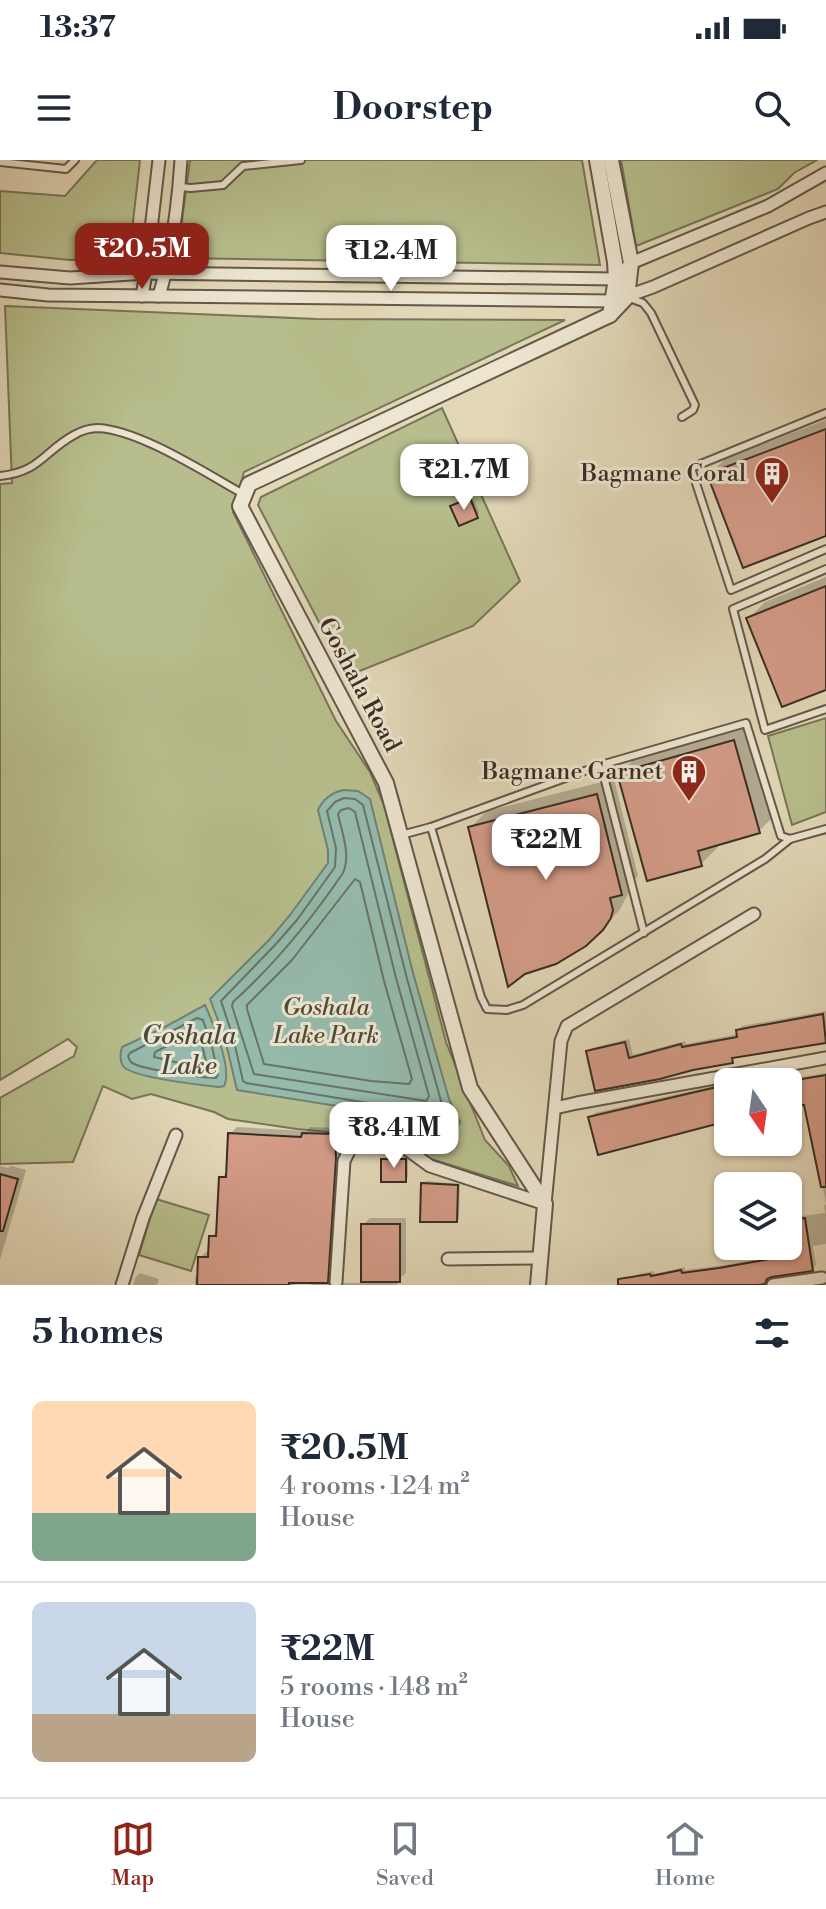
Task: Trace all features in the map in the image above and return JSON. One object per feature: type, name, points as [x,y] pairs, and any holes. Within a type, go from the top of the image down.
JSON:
[{"type":"street","points":[[142,296],[159,160]]},
{"type":"street","points":[[159,296],[181,160]]},
{"type":"street","points":[[597,160],[615,262],[617,304]]},
{"type":"street","points":[[611,160],[631,263],[617,304]]},
{"type":"street","points":[[0,272],[70,278],[165,273],[616,279],[631,263],[768,206],[826,173]]},
{"type":"street","points":[[245,495],[249,484],[617,304],[826,212]]},
{"type":"street","points":[[0,290],[48,295],[617,304]]},
{"type":"street","name":"Goshala Road","points":[[245,495],[240,506],[386,783],[470,1088],[545,1204]]},
{"type":"street","points":[[538,1285],[561,1041],[567,1026],[754,914]]},
{"type":"street","points":[[555,1108],[826,1058]]},
{"type":"street","points":[[122,1285],[143,1218],[176,1135]]},
{"type":"street","points":[[336,1282],[344,1161],[351,1147],[364,1143],[404,1147],[430,1166],[545,1204]]},
{"type":"street","points":[[448,1259],[541,1258]]},
{"type":"street","points":[[773,1285],[822,1278]]},
{"type":"lane","points":[[66,169],[67,160]]},
{"type":"lane","points":[[66,169],[75,160]]},
{"type":"lane","points":[[179,187],[223,185],[243,166],[301,160]]},
{"type":"lane","points":[[0,162],[66,169]]},
{"type":"lane","points":[[617,304],[643,303],[651,313],[695,405],[682,417]]},
{"type":"lane","points":[[826,413],[691,468],[731,590],[826,549]]},
{"type":"lane","points":[[0,476],[20,473],[39,463],[56,445],[78,432],[94,428],[134,437],[181,458],[245,495]]},
{"type":"lane","points":[[826,569],[733,609],[765,730],[826,709]]},
{"type":"lane","points":[[401,835],[601,765],[746,723],[781,836],[790,839]]},
{"type":"lane","points":[[601,765],[644,933]]},
{"type":"lane","points":[[431,827],[481,997],[487,1009],[507,1010],[523,1005],[644,933],[765,859],[790,839],[826,829]]},
{"type":"green space","points":[[97,160],[140,160],[129,257],[70,260],[0,253],[0,191],[65,196]]},
{"type":"green space","points":[[190,160],[582,160],[600,265],[177,258]]},
{"type":"green space","points":[[621,160],[817,160],[794,173],[778,189],[636,246]]},
{"type":"green space","name":"Goshala Lake Park","points":[[5,306],[317,319],[565,320],[244,472],[233,512],[336,721],[370,772],[384,805],[446,1042],[485,1140],[509,1166],[518,1186],[428,1158],[410,1140],[228,1119],[151,1094],[132,1099],[103,1086],[73,1162],[0,1164],[0,1098],[74,1056],[77,1047],[68,1039],[0,1080],[0,484],[12,483]]},
{"type":"green space","points":[[442,408],[520,581],[473,626],[347,676],[258,505],[261,497]]},
{"type":"green space","points":[[826,718],[826,812],[792,825],[768,736]]},
{"type":"green space","points":[[156,1199],[209,1215],[191,1271],[139,1255]]},
{"type":"water","name":"Goshala Lake","points":[[343,790],[358,791],[370,799],[413,973],[449,1099],[460,1122],[455,1130],[402,1114],[237,1090],[225,1039],[210,999],[269,940],[328,863],[328,850],[318,810],[328,797]]},
{"type":"water","name":"Goshala Lake","points":[[205,1005],[224,1058],[224,1086],[153,1077],[123,1066],[120,1057],[122,1047]]},
{"type":"building","name":"Bagmane Coral","points":[[826,429],[826,536],[743,568],[707,474]]},
{"type":"building","points":[[470,498],[478,518],[459,526],[450,506]]},
{"type":"building","points":[[826,586],[826,690],[782,707],[746,618]]},
{"type":"building","name":"Bagmane Garnet","points":[[734,740],[760,833],[698,851],[702,866],[647,881],[617,773]]},
{"type":"building","points":[[597,794],[622,895],[610,898],[611,918],[586,946],[556,964],[525,974],[508,987],[468,827]]},
{"type":"building","points":[[823,1014],[826,1043],[732,1058],[733,1063],[595,1091],[586,1051],[625,1042],[629,1058],[681,1044],[682,1047],[737,1037],[736,1030]]},
{"type":"building","points":[[826,1075],[826,1187],[821,1187],[802,1105],[802,1079]]},
{"type":"building","points":[[714,1088],[714,1125],[598,1155],[588,1117]]},
{"type":"building","points":[[228,1133],[301,1137],[302,1133],[335,1134],[328,1283],[197,1285],[198,1257],[208,1257],[209,1236],[216,1236],[219,1177],[226,1177]]},
{"type":"building","points":[[381,1159],[406,1159],[406,1182],[381,1182]]},
{"type":"building","points":[[0,1174],[18,1179],[3,1231],[0,1231]]},
{"type":"building","points":[[421,1183],[458,1185],[457,1222],[420,1222]]},
{"type":"building","points":[[802,1218],[805,1218],[813,1271],[772,1277],[765,1284],[758,1285],[618,1285],[618,1279],[650,1274],[681,1270],[682,1273],[764,1260],[802,1260]]},
{"type":"building","points":[[361,1224],[400,1224],[400,1282],[361,1282]]},
{"type":"place","name":"Bagmane Coral","points":[[772,505]]},
{"type":"place","name":"Bagmane Garnet","points":[[689,803]]}]
